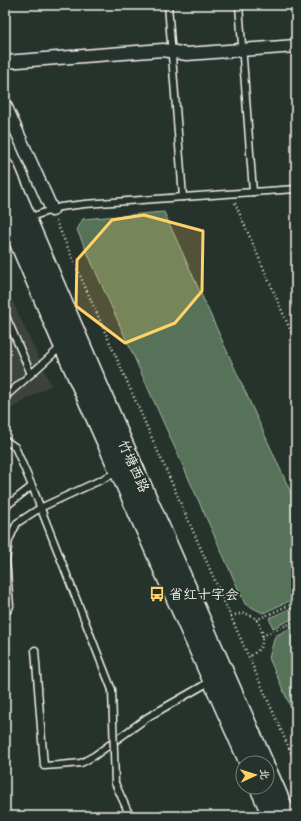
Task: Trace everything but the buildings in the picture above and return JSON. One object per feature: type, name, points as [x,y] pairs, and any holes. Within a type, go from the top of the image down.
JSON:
[{"type":"main road","name":"竹塘西路","points":[[5,168],[261,755]]},
{"type":"main road","name":"竹塘西路","points":[[5,210],[63,345],[246,755]]},
{"type":"main road","points":[[275,788],[287,816]]},
{"type":"main road","points":[[263,795],[272,816]]},
{"type":"street","points":[[5,62],[163,50],[188,54],[296,46]]},
{"type":"street","points":[[5,105],[52,210]]},
{"type":"lane","points":[[168,5],[183,197]]},
{"type":"lane","points":[[239,5],[253,192]]},
{"type":"lane","points":[[27,219],[60,207],[85,204],[296,189]]},
{"type":"lane","points":[[5,314],[31,374]]},
{"type":"lane","points":[[5,397],[63,345]]},
{"type":"lane","points":[[5,440],[15,447],[32,486],[112,690],[115,783],[130,816]]},
{"type":"lane","points":[[5,610],[8,610],[10,606],[6,560],[9,540],[17,523],[40,508],[120,471]]},
{"type":"lane","points":[[5,506],[32,486]]},
{"type":"lane","points":[[35,650],[44,766],[81,763],[94,756],[148,717],[213,680]]},
{"type":"path","points":[[231,194],[296,343]]},
{"type":"path","points":[[52,210],[296,764]]},
{"type":"path","points":[[256,620],[296,602]]},
{"type":"path","points":[[231,616],[242,613],[252,616],[261,628],[263,641],[259,649],[249,657]]},
{"type":"path","points":[[262,636],[296,621]]},
{"type":"highlighted area","points":[[144,215],[203,231],[202,291],[175,323],[125,343],[76,306],[77,260],[112,220]]},
{"type":"shaded area","points":[[5,285],[51,385],[5,412]]},
{"type":"green space","points":[[164,212],[296,504],[296,598],[263,613],[245,604],[77,230],[83,219]]},
{"type":"green space","points":[[296,606],[296,617],[273,628],[269,618]]},
{"type":"green space","points":[[296,625],[296,719],[269,658],[275,636]]},
{"type":"place","name":"省红十字会","points":[[157,594]]}]
